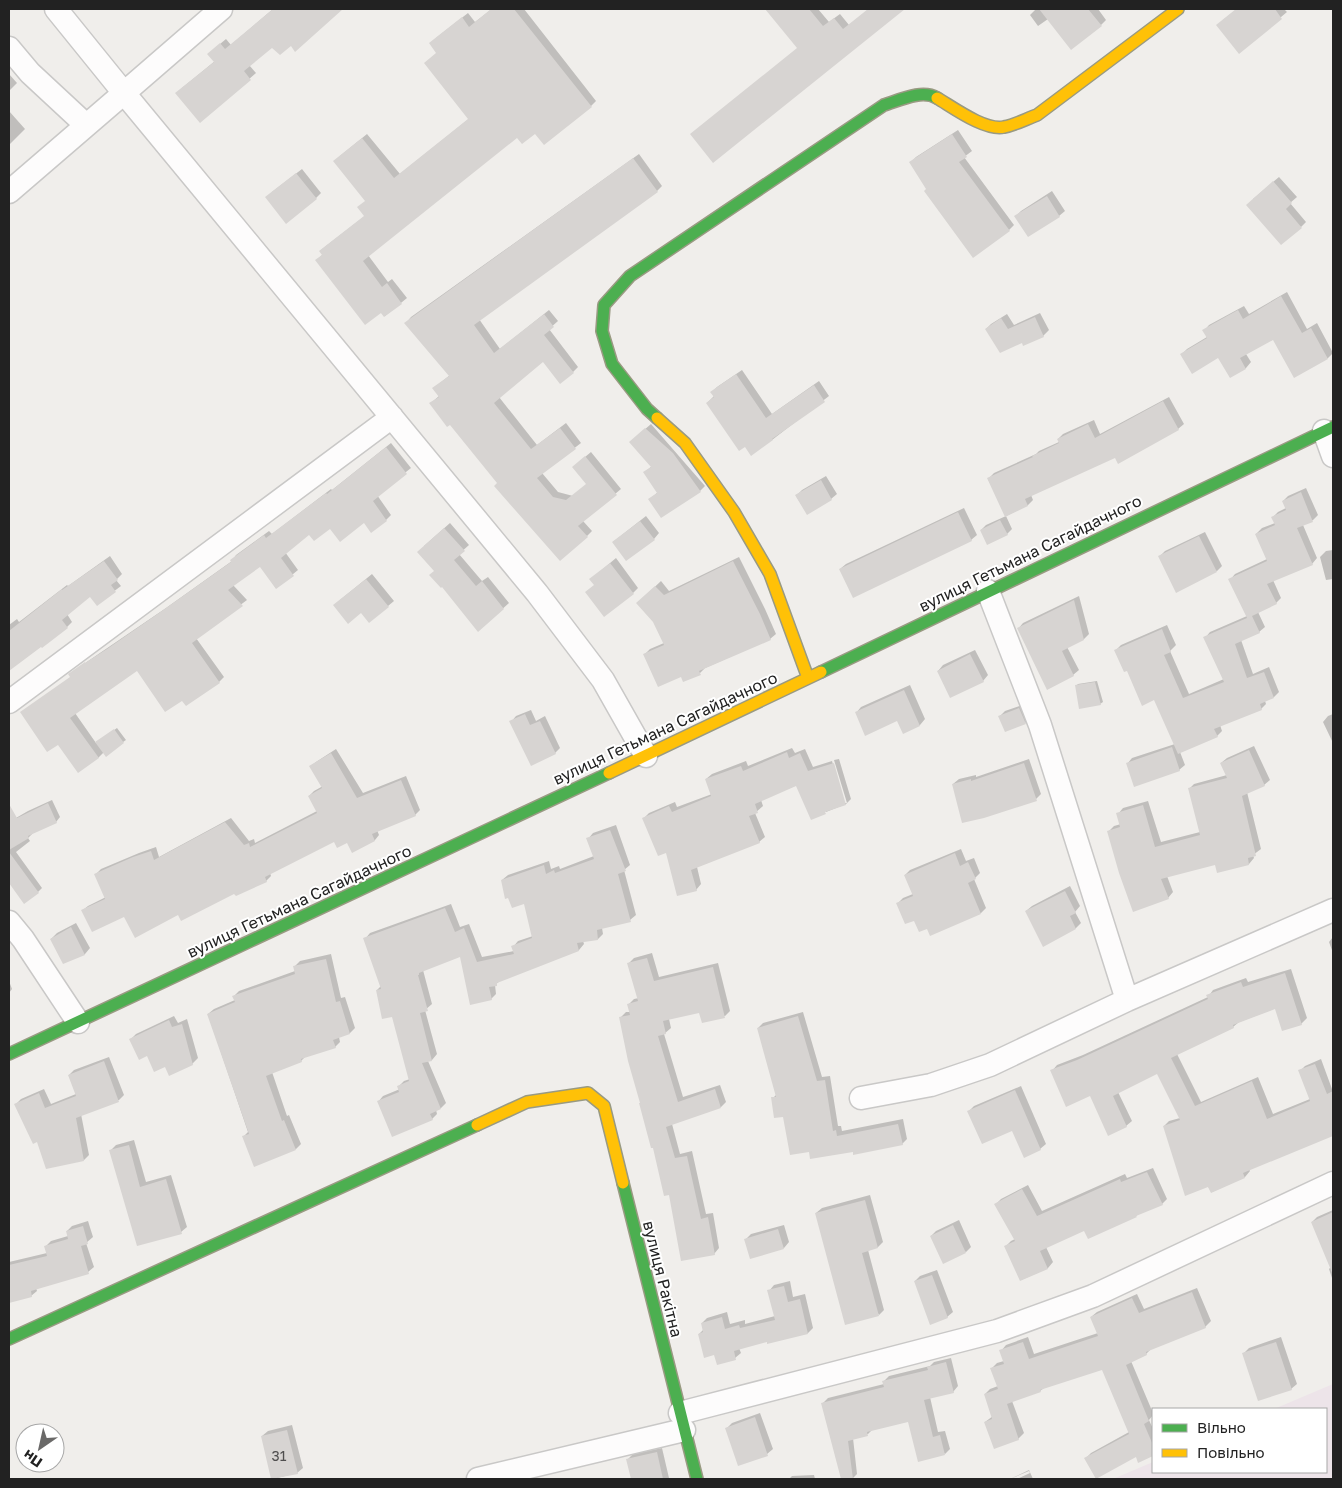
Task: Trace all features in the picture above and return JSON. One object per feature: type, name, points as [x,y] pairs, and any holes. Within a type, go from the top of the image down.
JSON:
[{"type":"street","points":[[56,9],[537,593],[603,680],[646,756]]},
{"type":"street","points":[[9,192],[220,9]]},
{"type":"street","points":[[808,678],[770,574],[734,512],[685,442],[647,409],[612,364],[602,331],[604,305],[630,276],[884,105],[910,96],[931,94],[981,124],[1002,128],[1018,123],[1037,114],[1178,9]]},
{"type":"street","points":[[9,48],[30,73],[86,125]]},
{"type":"street","points":[[9,702],[392,417]]},
{"type":"street","points":[[1329,429],[1333,456]]},
{"type":"street","name":"вулиця Гетьмана Сагайдачного","points":[[9,1054],[646,756],[1329,429]]},
{"type":"street","points":[[988,592],[1040,725],[1128,1000]]},
{"type":"street","points":[[861,1098],[931,1085],[990,1065],[1128,1000],[1333,910]]},
{"type":"street","points":[[9,922],[24,939],[78,1022]]},
{"type":"street","name":"вулиця Ракітна","points":[[9,1339],[528,1102],[588,1093],[604,1106],[697,1479]]},
{"type":"street","points":[[478,1479],[997,1331],[1093,1296],[1333,1183]]},
{"type":"shaded area","points":[[1333,1384],[1333,1479],[1113,1479],[1152,1462],[1152,1473],[1327,1473],[1327,1408],[1276,1408]]},
{"type":"building","points":[[273,9],[343,9],[295,52],[291,46],[280,55],[272,48],[244,71],[251,80],[200,123],[175,93],[214,62],[207,54],[220,43],[225,49]]},
{"type":"building","points":[[491,9],[514,9],[592,107],[544,145],[535,134],[522,144],[517,138],[363,261],[382,287],[387,283],[402,304],[384,317],[381,313],[365,325],[315,260],[322,255],[319,251],[364,216],[357,207],[365,201],[333,161],[362,138],[394,178],[468,119],[424,63],[436,53],[429,43],[462,17],[469,27]]},
{"type":"building","points":[[765,9],[809,9],[823,26],[834,18],[843,29],[868,9],[905,9],[713,163],[690,134],[797,48]]},
{"type":"building","points":[[1039,9],[1088,9],[1102,26],[1071,50]]},
{"type":"building","points":[[1236,9],[1275,9],[1282,19],[1239,54],[1216,25]]},
{"type":"building","points":[[952,134],[967,157],[959,162],[1010,231],[973,258],[924,191],[926,189],[909,162]]},
{"type":"building","points":[[633,158],[658,192],[474,325],[494,353],[544,314],[554,327],[544,335],[574,373],[560,384],[543,362],[494,403],[531,449],[560,428],[576,449],[537,478],[553,497],[566,500],[586,484],[572,467],[585,456],[617,495],[578,526],[588,537],[560,561],[494,486],[497,483],[450,425],[447,427],[429,403],[439,397],[432,388],[449,376],[404,323]]},
{"type":"building","points":[[296,173],[317,199],[286,224],[265,197]]},
{"type":"building","points":[[1273,181],[1292,203],[1286,209],[1302,228],[1281,245],[1246,205]]},
{"type":"building","points":[[1047,196],[1060,217],[1028,237],[1014,216]]},
{"type":"building","points":[[1281,296],[1302,333],[1311,328],[1328,359],[1294,378],[1273,340],[1240,358],[1246,369],[1230,378],[1218,358],[1192,374],[1180,354],[1207,338],[1202,330],[1238,310],[1243,319]]},
{"type":"building","points":[[1035,317],[1044,337],[1023,346],[1022,343],[1000,353],[985,329],[1001,318],[1008,329]]},
{"type":"building","points":[[736,374],[766,418],[814,385],[825,402],[751,456],[745,447],[739,451],[706,403],[714,397],[710,392]]},
{"type":"building","points":[[1163,401],[1179,430],[1118,464],[1115,458],[1025,499],[1028,506],[1005,517],[987,478],[1033,457],[1059,443],[1057,439],[1088,424],[1095,438]]},
{"type":"building","points":[[645,428],[673,453],[701,492],[661,518],[648,499],[657,493],[643,472],[651,467],[629,442]]},
{"type":"building","points":[[386,447],[407,474],[373,501],[387,521],[371,533],[364,523],[340,542],[330,529],[314,541],[309,535],[281,558],[294,576],[276,589],[260,567],[228,590],[243,606],[192,643],[220,683],[186,706],[182,701],[165,712],[137,671],[70,718],[99,758],[78,773],[58,745],[47,752],[20,712],[70,677],[68,674],[231,562],[230,560],[264,535],[266,538],[327,494]]},
{"type":"building","points":[[821,480],[832,500],[807,515],[795,495]]},
{"type":"building","points":[[1301,492],[1313,522],[1297,528],[1313,565],[1267,584],[1277,604],[1252,616],[1260,633],[1235,644],[1247,678],[1264,672],[1274,698],[1260,704],[1262,710],[1214,729],[1218,737],[1178,754],[1154,700],[1142,706],[1127,671],[1124,672],[1114,650],[1162,629],[1171,652],[1164,655],[1183,698],[1224,682],[1203,637],[1247,618],[1228,579],[1267,561],[1255,534],[1275,525],[1271,517],[1286,510],[1282,501]]},
{"type":"building","points":[[958,512],[972,541],[853,598],[839,569]]},
{"type":"building","points":[[1000,520],[1008,535],[987,545],[980,530]]},
{"type":"building","points":[[640,521],[655,540],[626,561],[612,542]]},
{"type":"building","points":[[444,528],[465,551],[454,560],[476,586],[482,581],[504,609],[478,632],[442,587],[429,575],[434,571],[417,552]]},
{"type":"building","points":[[1199,536],[1217,572],[1176,593],[1158,556]]},
{"type":"building","points":[[104,561],[118,580],[111,585],[116,592],[97,606],[90,597],[62,620],[68,628],[9,671],[9,631],[62,589]]},
{"type":"building","points":[[733,561],[771,640],[699,671],[701,675],[683,682],[681,677],[658,687],[643,654],[664,645],[653,622],[636,603],[655,586],[664,595]]},
{"type":"building","points":[[610,563],[634,594],[604,617],[585,592],[594,585],[589,579]]},
{"type":"building","points":[[366,579],[389,607],[369,623],[361,613],[348,624],[333,605]]},
{"type":"building","points":[[1074,600],[1084,640],[1062,651],[1074,676],[1047,690],[1017,628]]},
{"type":"building","points":[[970,654],[984,682],[950,698],[937,671]]},
{"type":"building","points":[[1095,682],[1101,705],[1079,709],[1075,685]]},
{"type":"building","points":[[904,690],[920,726],[903,734],[897,721],[865,736],[855,712]]},
{"type":"building","points":[[1019,708],[1026,724],[1005,732],[998,716]]},
{"type":"building","points":[[525,714],[530,725],[540,721],[556,754],[531,766],[509,721]]},
{"type":"building","points":[[114,729],[124,743],[106,757],[95,742]]},
{"type":"building","points":[[1172,747],[1180,771],[1134,787],[1126,763]]},
{"type":"building","points":[[1249,750],[1265,786],[1242,796],[1256,856],[1248,858],[1249,865],[1217,873],[1215,865],[1161,879],[1169,899],[1133,912],[1107,831],[1120,827],[1116,813],[1143,805],[1155,847],[1200,835],[1188,788],[1227,778],[1220,763]]},
{"type":"building","points":[[787,752],[789,758],[800,753],[808,771],[834,763],[846,805],[825,812],[826,814],[811,820],[796,786],[755,804],[758,813],[749,816],[760,843],[691,870],[697,891],[677,896],[666,853],[658,856],[642,818],[669,806],[672,812],[711,796],[705,779],[741,766],[743,771]]},
{"type":"building","points":[[331,753],[357,798],[401,780],[416,816],[372,834],[375,841],[352,853],[347,843],[337,848],[334,842],[265,877],[267,882],[236,896],[234,894],[181,921],[178,915],[135,938],[124,917],[92,932],[81,910],[105,899],[94,874],[151,851],[154,860],[225,822],[244,845],[249,843],[250,847],[317,813],[308,796],[322,788],[309,766]]},
{"type":"building","points":[[1024,763],[1037,801],[962,823],[952,784],[971,779],[971,781]]},
{"type":"building","points":[[48,803],[57,823],[28,836],[29,838],[9,850],[9,804],[17,818]]},
{"type":"building","points":[[610,830],[626,871],[618,874],[631,922],[597,930],[598,940],[577,943],[579,951],[497,983],[497,986],[489,987],[492,1000],[470,1005],[460,957],[419,973],[428,1011],[420,1013],[432,1061],[422,1063],[441,1109],[430,1114],[433,1120],[392,1137],[377,1101],[399,1092],[397,1086],[409,1081],[392,1017],[382,1019],[376,990],[381,989],[363,938],[445,908],[455,932],[464,928],[477,962],[514,954],[511,946],[532,938],[524,904],[512,908],[508,898],[505,899],[501,880],[544,865],[546,874],[554,870],[555,873],[594,859],[586,838]]},
{"type":"building","points":[[9,852],[39,893],[24,904],[9,883]]},
{"type":"building","points":[[955,853],[960,866],[968,862],[976,879],[968,883],[981,914],[930,936],[927,929],[919,932],[914,921],[905,924],[896,903],[913,896],[904,875]]},
{"type":"building","points":[[1065,891],[1076,913],[1070,916],[1076,929],[1043,947],[1025,911]]},
{"type":"building","points":[[71,927],[85,955],[63,964],[50,939]]},
{"type":"building","points":[[647,958],[654,981],[713,967],[725,1018],[702,1023],[699,1013],[663,1021],[666,1034],[658,1036],[678,1102],[715,1089],[721,1108],[666,1127],[675,1158],[687,1156],[701,1219],[708,1217],[715,1255],[681,1261],[669,1195],[664,1196],[653,1148],[651,1148],[628,1061],[619,1017],[630,1015],[627,1004],[638,1001],[627,963]]},
{"type":"building","points":[[326,959],[336,1002],[340,1001],[350,1034],[333,1040],[336,1048],[301,1059],[302,1062],[266,1076],[282,1121],[284,1120],[296,1150],[254,1167],[242,1136],[249,1134],[207,1014],[235,1002],[232,996],[295,974],[293,966]]},
{"type":"building","points":[[1285,973],[1302,1025],[1282,1031],[1275,1009],[1233,1025],[1234,1028],[1171,1058],[1195,1106],[1252,1081],[1267,1119],[1310,1101],[1298,1070],[1315,1064],[1327,1094],[1333,1091],[1333,1136],[1243,1173],[1245,1178],[1211,1193],[1208,1187],[1185,1196],[1163,1126],[1180,1120],[1157,1074],[1113,1096],[1127,1127],[1108,1136],[1090,1096],[1066,1107],[1050,1070],[1077,1060],[1208,999],[1206,995],[1241,982],[1243,987]]},
{"type":"building","points":[[798,1016],[817,1081],[825,1080],[833,1131],[836,1130],[837,1136],[898,1124],[903,1145],[853,1155],[853,1152],[810,1159],[809,1152],[790,1155],[783,1117],[774,1118],[771,1097],[776,1097],[757,1028]]},
{"type":"building","points":[[169,1020],[172,1027],[182,1024],[193,1065],[169,1076],[165,1067],[154,1072],[147,1056],[139,1060],[129,1039]]},
{"type":"building","points":[[104,1061],[119,1102],[76,1118],[84,1161],[46,1169],[37,1142],[33,1144],[14,1104],[39,1093],[45,1108],[76,1096],[68,1075]]},
{"type":"building","points":[[1015,1090],[1041,1150],[1024,1158],[1012,1131],[982,1144],[967,1111]]},
{"type":"building","points":[[129,1145],[140,1187],[166,1179],[182,1234],[137,1246],[109,1150]]},
{"type":"building","points":[[1147,1172],[1163,1205],[1088,1239],[1084,1231],[1040,1251],[1048,1269],[1020,1281],[1004,1246],[1015,1241],[994,1204],[1022,1189],[1037,1216],[1120,1179],[1121,1182]]},
{"type":"building","points":[[865,1200],[878,1248],[862,1253],[879,1316],[845,1325],[815,1213]]},
{"type":"building","points":[[1333,1212],[1333,1275],[1311,1222]]},
{"type":"building","points":[[953,1225],[966,1253],[943,1264],[930,1236]]},
{"type":"building","points":[[83,1226],[88,1244],[81,1246],[89,1274],[31,1291],[32,1297],[9,1303],[9,1265],[47,1256],[44,1246],[68,1239],[66,1231]]},
{"type":"building","points":[[778,1229],[784,1249],[750,1259],[744,1239]]},
{"type":"building","points":[[932,1275],[948,1318],[930,1325],[914,1281]]},
{"type":"building","points":[[784,1286],[788,1302],[800,1299],[808,1334],[734,1351],[736,1360],[717,1365],[714,1355],[704,1358],[698,1334],[703,1332],[701,1323],[722,1317],[725,1329],[739,1325],[740,1328],[775,1320],[767,1290]]},
{"type":"building","points":[[1192,1292],[1206,1328],[1146,1352],[1147,1355],[1126,1365],[1149,1421],[1144,1424],[1152,1443],[1152,1456],[1138,1463],[1136,1457],[1096,1479],[1084,1458],[1129,1434],[1102,1370],[1040,1390],[1041,1392],[1007,1404],[1019,1440],[994,1449],[984,1422],[992,1419],[984,1394],[998,1389],[990,1368],[1004,1364],[999,1350],[1023,1342],[1029,1359],[1098,1336],[1090,1317],[1132,1298],[1139,1313]]},
{"type":"building","points":[[1276,1342],[1292,1390],[1258,1401],[1242,1353]]},
{"type":"building","points":[[946,1362],[954,1393],[924,1400],[933,1437],[940,1435],[945,1455],[918,1462],[908,1422],[867,1432],[868,1436],[848,1441],[853,1479],[841,1479],[821,1403],[884,1387],[882,1381],[928,1370],[927,1367]]},
{"type":"building","points":[[755,1417],[768,1456],[738,1466],[725,1428]]},
{"type":"building","points":[[287,1430],[298,1474],[271,1479],[261,1436]]},
{"type":"building","points":[[657,1452],[663,1479],[631,1479],[626,1459]]},
{"type":"traffic: fast","points":[[657,418],[647,409],[612,364],[602,331],[604,305],[630,276],[884,105],[918,95],[937,98]]},
{"type":"traffic: fast","points":[[821,672],[1333,427]]},
{"type":"traffic: fast","points":[[9,1054],[609,773]]},
{"type":"traffic: fast","points":[[9,1339],[477,1125]]},
{"type":"traffic: fast","points":[[623,1183],[697,1479]]},
{"type":"traffic: slow","points":[[937,98],[970,118],[988,126],[1004,127],[1016,123],[1037,115],[1178,9]]},
{"type":"traffic: slow","points":[[657,418],[685,443],[734,512],[770,574],[808,678]]},
{"type":"traffic: slow","points":[[609,773],[821,672]]},
{"type":"traffic: slow","points":[[477,1125],[527,1102],[588,1093],[604,1106],[623,1183]]}]
